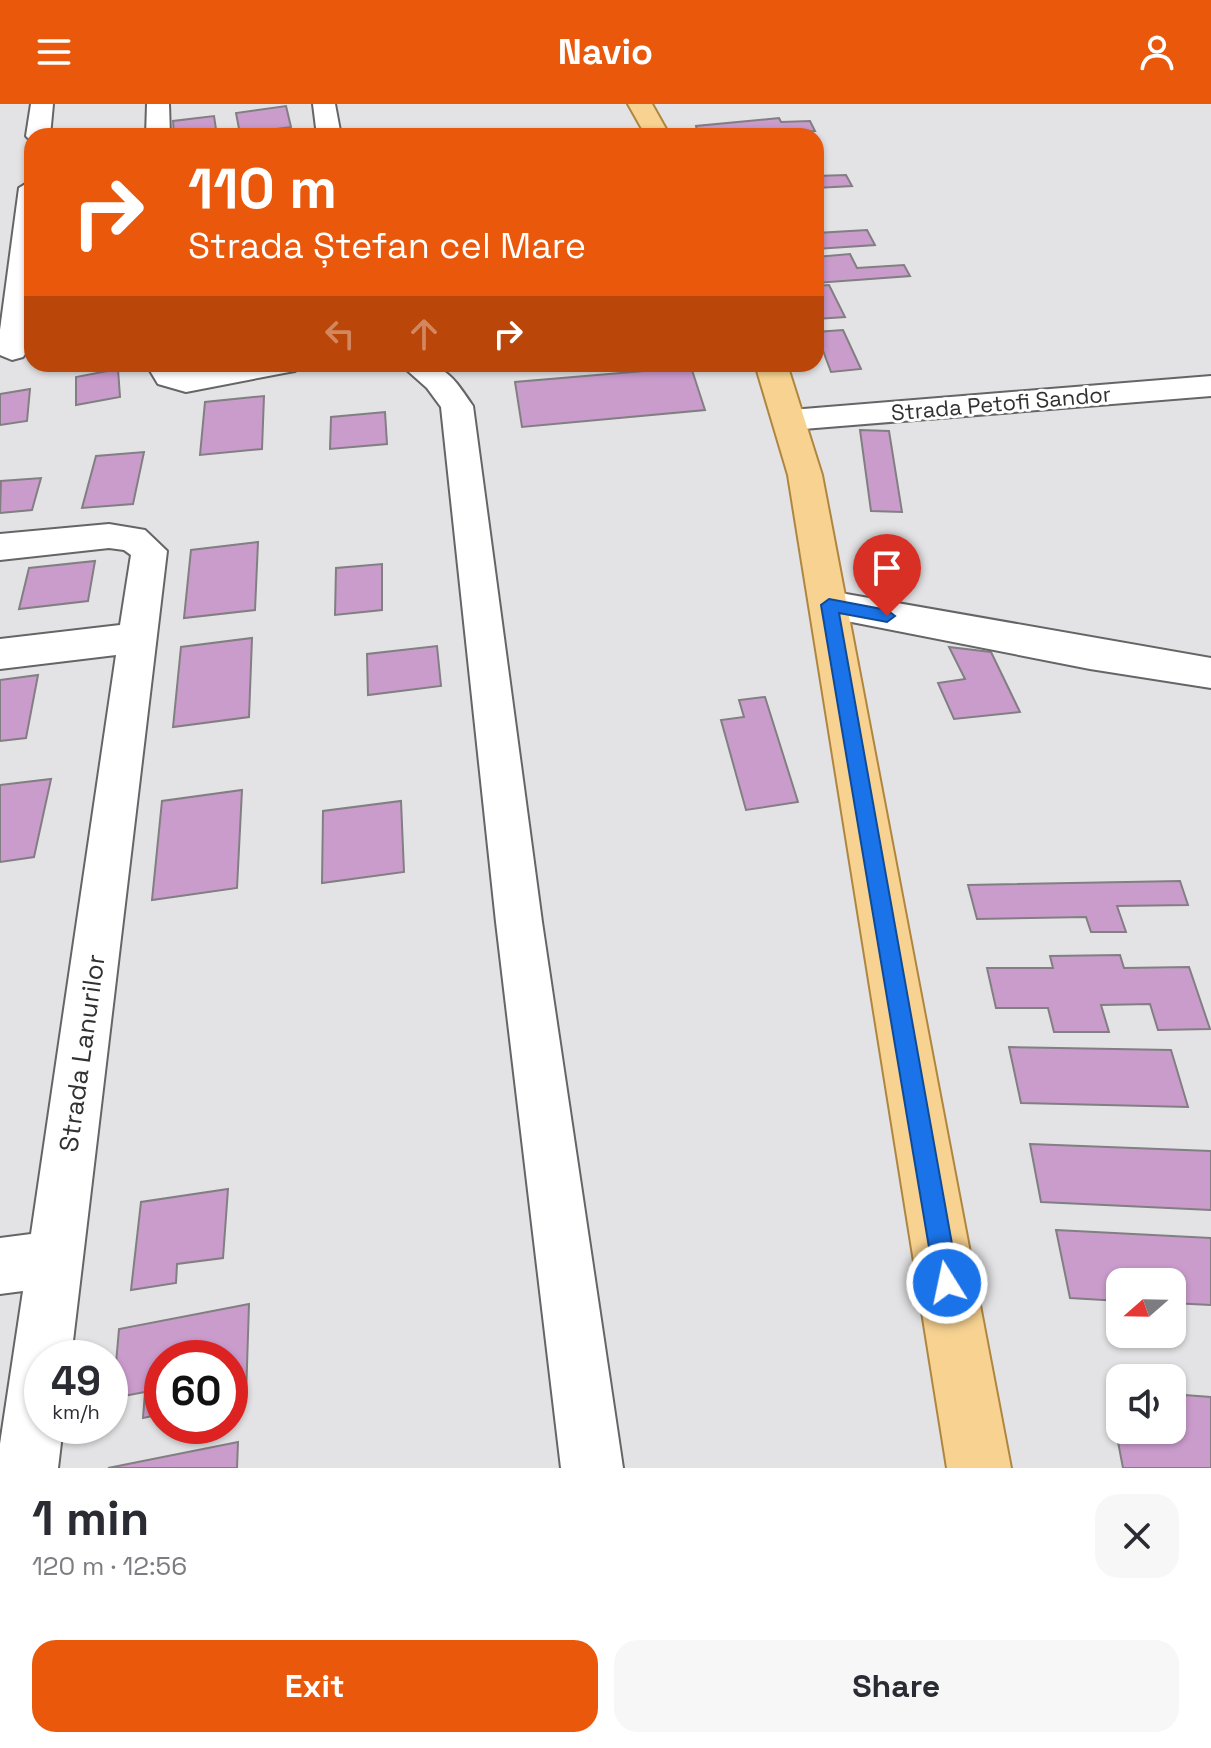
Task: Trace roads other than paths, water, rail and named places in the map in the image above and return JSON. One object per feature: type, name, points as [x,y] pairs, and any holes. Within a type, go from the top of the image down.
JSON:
[{"type":"main road","points":[[640,104],[654,128]]},
{"type":"main road","points":[[774,372],[791,420],[805,475],[979,1468]]},
{"type":"street","points":[[39,128],[42,104]]},
{"type":"street","points":[[158,104],[158,128]]},
{"type":"street","points":[[324,104],[328,128]]},
{"type":"street","points":[[12,351],[24,253]]},
{"type":"street","points":[[166,372],[169,377],[186,382],[240,372]]},
{"type":"street","points":[[426,372],[438,381],[457,406],[519,922],[592,1468]]},
{"type":"street","name":"Strada Petofi Sandor","points":[[791,420],[1211,386]]},
{"type":"street","name":"Strada Lanurilor","points":[[0,547],[109,536],[133,539],[149,551],[27,1468]]},
{"type":"street","points":[[829,605],[1090,654],[1211,673]]},
{"type":"street","points":[[0,654],[137,638]]},
{"type":"street","points":[[0,1266],[55,1259]]}]
